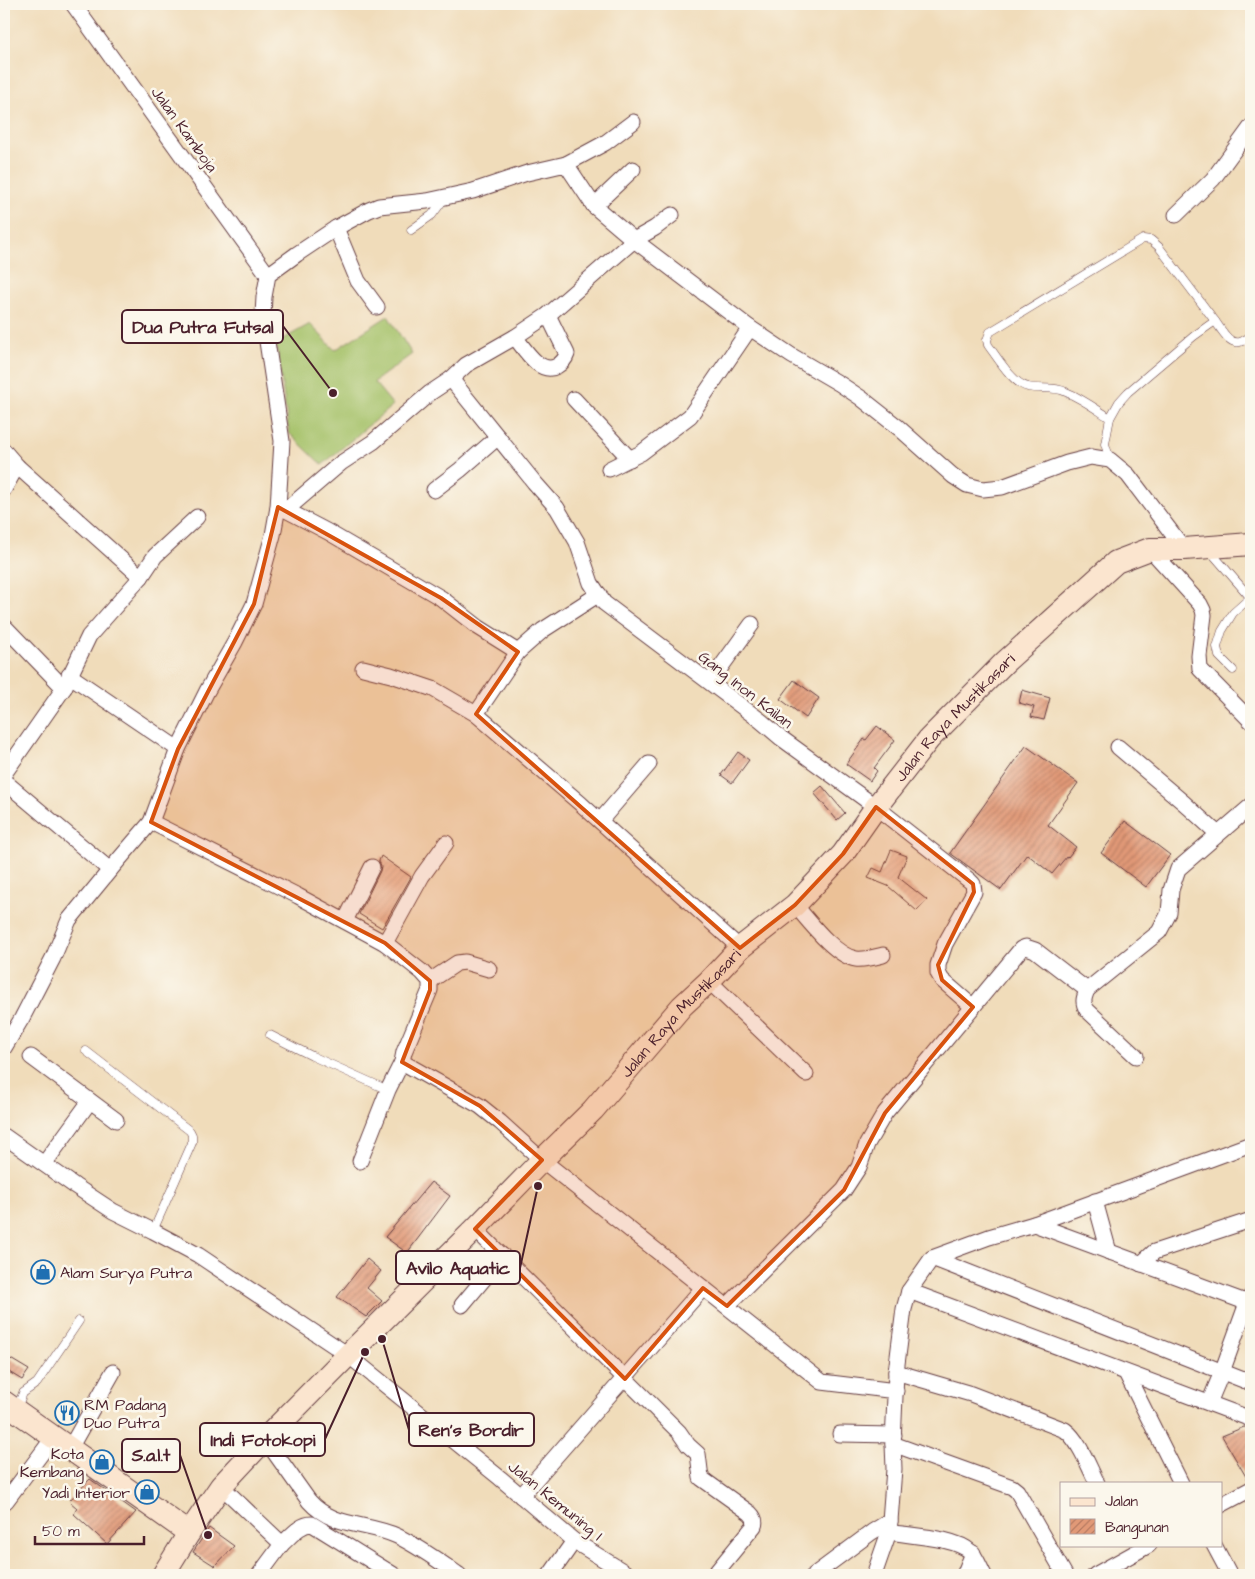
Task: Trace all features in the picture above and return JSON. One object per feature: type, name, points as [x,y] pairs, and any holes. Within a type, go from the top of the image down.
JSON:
[{"type":"main road","name":"Jalan Raya Mustikasari","points":[[163,1575],[221,1486],[348,1355],[593,1110],[682,1006],[740,948],[795,905],[843,854],[876,807],[930,739],[1006,662],[1116,562],[1150,549],[1207,548],[1251,544]]},
{"type":"main road","points":[[10,1406],[189,1533]]},
{"type":"street","name":"Jalan Kamboja","points":[[73,4],[268,276]]},
{"type":"street","points":[[4,1048],[53,958],[69,920],[151,822],[178,749],[254,604],[272,535],[282,509],[282,441],[263,315],[268,276],[336,228],[378,206],[474,191],[527,173],[566,164],[605,142],[633,122]]},
{"type":"street","points":[[1176,215],[1213,179],[1251,126]]},
{"type":"street","points":[[566,164],[594,206],[634,240],[750,328],[861,398],[899,428],[953,476],[967,485],[983,489],[1002,487],[1068,463],[1092,458],[1110,460],[1128,475],[1184,549]]},
{"type":"street","points":[[594,206],[633,169]]},
{"type":"street","points":[[282,509],[341,463],[373,442],[466,365],[515,337],[548,315],[634,240],[655,228],[672,215]]},
{"type":"street","points":[[336,228],[358,281],[377,307]]},
{"type":"street","points":[[515,337],[538,364],[543,367],[555,367],[564,360],[567,354],[548,315]]},
{"type":"street","points":[[609,469],[641,453],[690,416],[750,328]]},
{"type":"street","name":"Gang Inon Kailan","points":[[451,379],[534,482],[558,508],[577,542],[592,583],[604,603],[781,738],[876,807],[973,884],[974,892],[945,944],[938,965],[938,973],[942,980],[973,1007]]},
{"type":"street","points":[[574,398],[630,459]]},
{"type":"street","points":[[434,490],[498,437]]},
{"type":"street","points":[[4,452],[17,466],[141,577]]},
{"type":"street","points":[[4,489],[17,466]]},
{"type":"street","points":[[282,509],[370,556],[441,598],[478,626],[518,652]]},
{"type":"street","points":[[4,774],[66,681],[89,636],[141,577],[155,556],[197,517]]},
{"type":"street","points":[[1150,549],[1200,604],[1203,610],[1199,656],[1200,668],[1251,721]]},
{"type":"street","points":[[476,714],[518,652],[544,630],[599,594]]},
{"type":"street","points":[[710,682],[752,624]]},
{"type":"street","points":[[4,626],[66,681],[178,749]]},
{"type":"street","points":[[363,668],[391,674],[433,689],[476,714],[600,821],[740,948]]},
{"type":"street","points":[[1118,747],[1218,834]]},
{"type":"street","points":[[600,821],[649,764]]},
{"type":"street","points":[[4,781],[110,870]]},
{"type":"street","points":[[1136,1056],[1087,1010],[1084,999],[1087,990],[1159,932],[1170,913],[1171,890],[1178,869],[1251,806]]},
{"type":"street","points":[[151,822],[249,870],[385,943],[422,972],[430,981],[430,990],[360,1162]]},
{"type":"street","points":[[385,943],[422,876],[446,843]]},
{"type":"street","points":[[344,921],[372,868]]},
{"type":"street","points":[[795,905],[834,948],[846,956],[858,959],[883,956]]},
{"type":"street","points":[[728,1306],[844,1190],[859,1167],[867,1144],[885,1113],[1021,949],[1026,947],[1035,950],[1087,990]]},
{"type":"street","points":[[430,981],[457,963],[465,962],[489,969]]},
{"type":"street","points":[[709,981],[806,1074]]},
{"type":"street","points":[[30,1057],[116,1120]]},
{"type":"street","points":[[402,1062],[480,1106],[542,1160],[822,1382],[896,1391]]},
{"type":"street","points":[[44,1164],[90,1101]]},
{"type":"street","name":"Jalan Kemuning I","points":[[4,1136],[113,1211],[198,1255],[348,1355],[574,1541],[628,1575]]},
{"type":"street","points":[[874,1575],[889,1526],[894,1469],[896,1372],[904,1309],[909,1291],[932,1258],[989,1237],[1034,1224],[1251,1144]]},
{"type":"street","points":[[1095,1201],[1108,1252]]},
{"type":"street","points":[[1141,1264],[1154,1252],[1251,1220]]},
{"type":"street","points":[[1034,1224],[1141,1264],[1250,1301],[1209,1403]]},
{"type":"street","points":[[476,1229],[679,1432],[698,1454],[701,1478],[754,1517],[754,1526],[714,1575]]},
{"type":"street","points":[[462,1305],[503,1256]]},
{"type":"street","points":[[932,1258],[1251,1383]]},
{"type":"street","points":[[521,1496],[703,1288]]},
{"type":"street","points":[[909,1291],[1251,1419]]},
{"type":"street","points":[[6,1501],[62,1443],[113,1372]]},
{"type":"street","points":[[896,1372],[971,1394],[1065,1430],[1076,1441],[1096,1482]]},
{"type":"street","points":[[1126,1373],[1180,1482]]},
{"type":"street","points":[[840,1434],[894,1439],[1012,1487],[1017,1491],[1065,1575]]},
{"type":"street","points":[[265,1439],[308,1501],[327,1517],[396,1536],[428,1554],[459,1575]]},
{"type":"street","points":[[221,1486],[282,1544]]},
{"type":"street","points":[[1222,1504],[1251,1489]]},
{"type":"street","points":[[260,1575],[282,1544],[302,1526],[307,1524],[312,1524],[394,1575]]},
{"type":"street","points":[[814,1575],[872,1532],[889,1526],[952,1542],[964,1547],[973,1553],[984,1575]]},
{"type":"street","points":[[550,1575],[574,1541]]},
{"type":"street","points":[[1095,1575],[1132,1550],[1146,1546]]},
{"type":"street","points":[[1215,1546],[1230,1575]]},
{"type":"street","points":[[964,1575],[973,1553]]},
{"type":"lane","points":[[411,230],[432,216],[445,197]]},
{"type":"lane","points":[[1110,418],[1066,391],[1044,387],[1027,387],[1019,383],[988,345],[986,340],[990,332],[1143,239],[1147,239],[1159,247],[1228,339],[1240,342],[1251,336]]},
{"type":"lane","points":[[1110,460],[1105,444],[1110,418],[1119,402],[1128,392],[1194,336],[1215,322]]},
{"type":"lane","points":[[1207,548],[1251,597],[1233,613],[1222,631],[1217,647],[1219,656],[1233,670]]},
{"type":"lane","points":[[270,1035],[388,1090]]},
{"type":"lane","points":[[86,1051],[192,1134],[192,1143],[153,1231]]},
{"type":"lane","points":[[10,1406],[37,1383],[79,1321]]},
{"type":"highlighted area","points":[[278,507],[441,598],[518,652],[476,714],[740,948],[795,905],[843,854],[876,807],[973,884],[974,892],[938,965],[942,980],[973,1007],[885,1113],[844,1190],[727,1306],[703,1288],[625,1379],[475,1229],[542,1160],[480,1106],[402,1062],[430,990],[430,981],[385,943],[151,822],[178,749],[254,604]]},
{"type":"green space","points":[[388,316],[412,354],[374,382],[393,405],[322,465],[289,433],[276,343],[310,324],[335,350]]},
{"type":"building","points":[[794,680],[819,698],[806,718],[780,699]]},
{"type":"building","points":[[1022,690],[1050,698],[1044,720],[1031,717],[1034,707],[1019,703]]},
{"type":"building","points":[[877,726],[895,740],[874,768],[877,771],[870,781],[846,764],[864,739],[866,740]]},
{"type":"building","points":[[1026,746],[1078,783],[1048,825],[1076,847],[1052,874],[1027,854],[1001,890],[950,853]]},
{"type":"building","points":[[738,752],[749,760],[732,783],[721,775]]},
{"type":"building","points":[[822,786],[845,813],[837,820],[814,793]]},
{"type":"building","points":[[1125,821],[1170,855],[1146,887],[1101,853]]},
{"type":"building","points":[[891,850],[907,856],[898,877],[927,900],[917,911],[888,886],[868,878],[873,868],[882,872]]},
{"type":"building","points":[[381,856],[411,877],[382,928],[359,914],[380,871],[379,861]]},
{"type":"building","points":[[431,1182],[450,1196],[407,1253],[385,1237]]},
{"type":"building","points":[[367,1259],[381,1271],[367,1288],[382,1301],[366,1317],[337,1297]]},
{"type":"building","points":[[4,1355],[29,1370],[22,1380],[4,1369]]},
{"type":"building","points":[[1244,1427],[1251,1428],[1251,1480],[1248,1480],[1222,1436]]},
{"type":"building","points":[[90,1479],[136,1512],[107,1544],[74,1514],[77,1508],[69,1501]]},
{"type":"building","points":[[209,1528],[234,1546],[215,1566],[193,1552]]},
{"type":"place","name":"Dua Putra Futsal","points":[[333,393]]},
{"type":"place","name":"Avilo Aquatic","points":[[538,1186]]},
{"type":"place","name":"Alam Surya Putra","points":[[43,1272]]},
{"type":"place","name":"Ren's Bordir","points":[[382,1339]]},
{"type":"place","name":"Indi Fotokopi","points":[[365,1352]]},
{"type":"place","name":"RM Padang Duo Putra","points":[[67,1413]]},
{"type":"place","name":"Kota Kembang","points":[[102,1462]]},
{"type":"place","name":"Yadi Interior","points":[[147,1492]]},
{"type":"place","name":"S.a.l.t","points":[[208,1535]]}]
